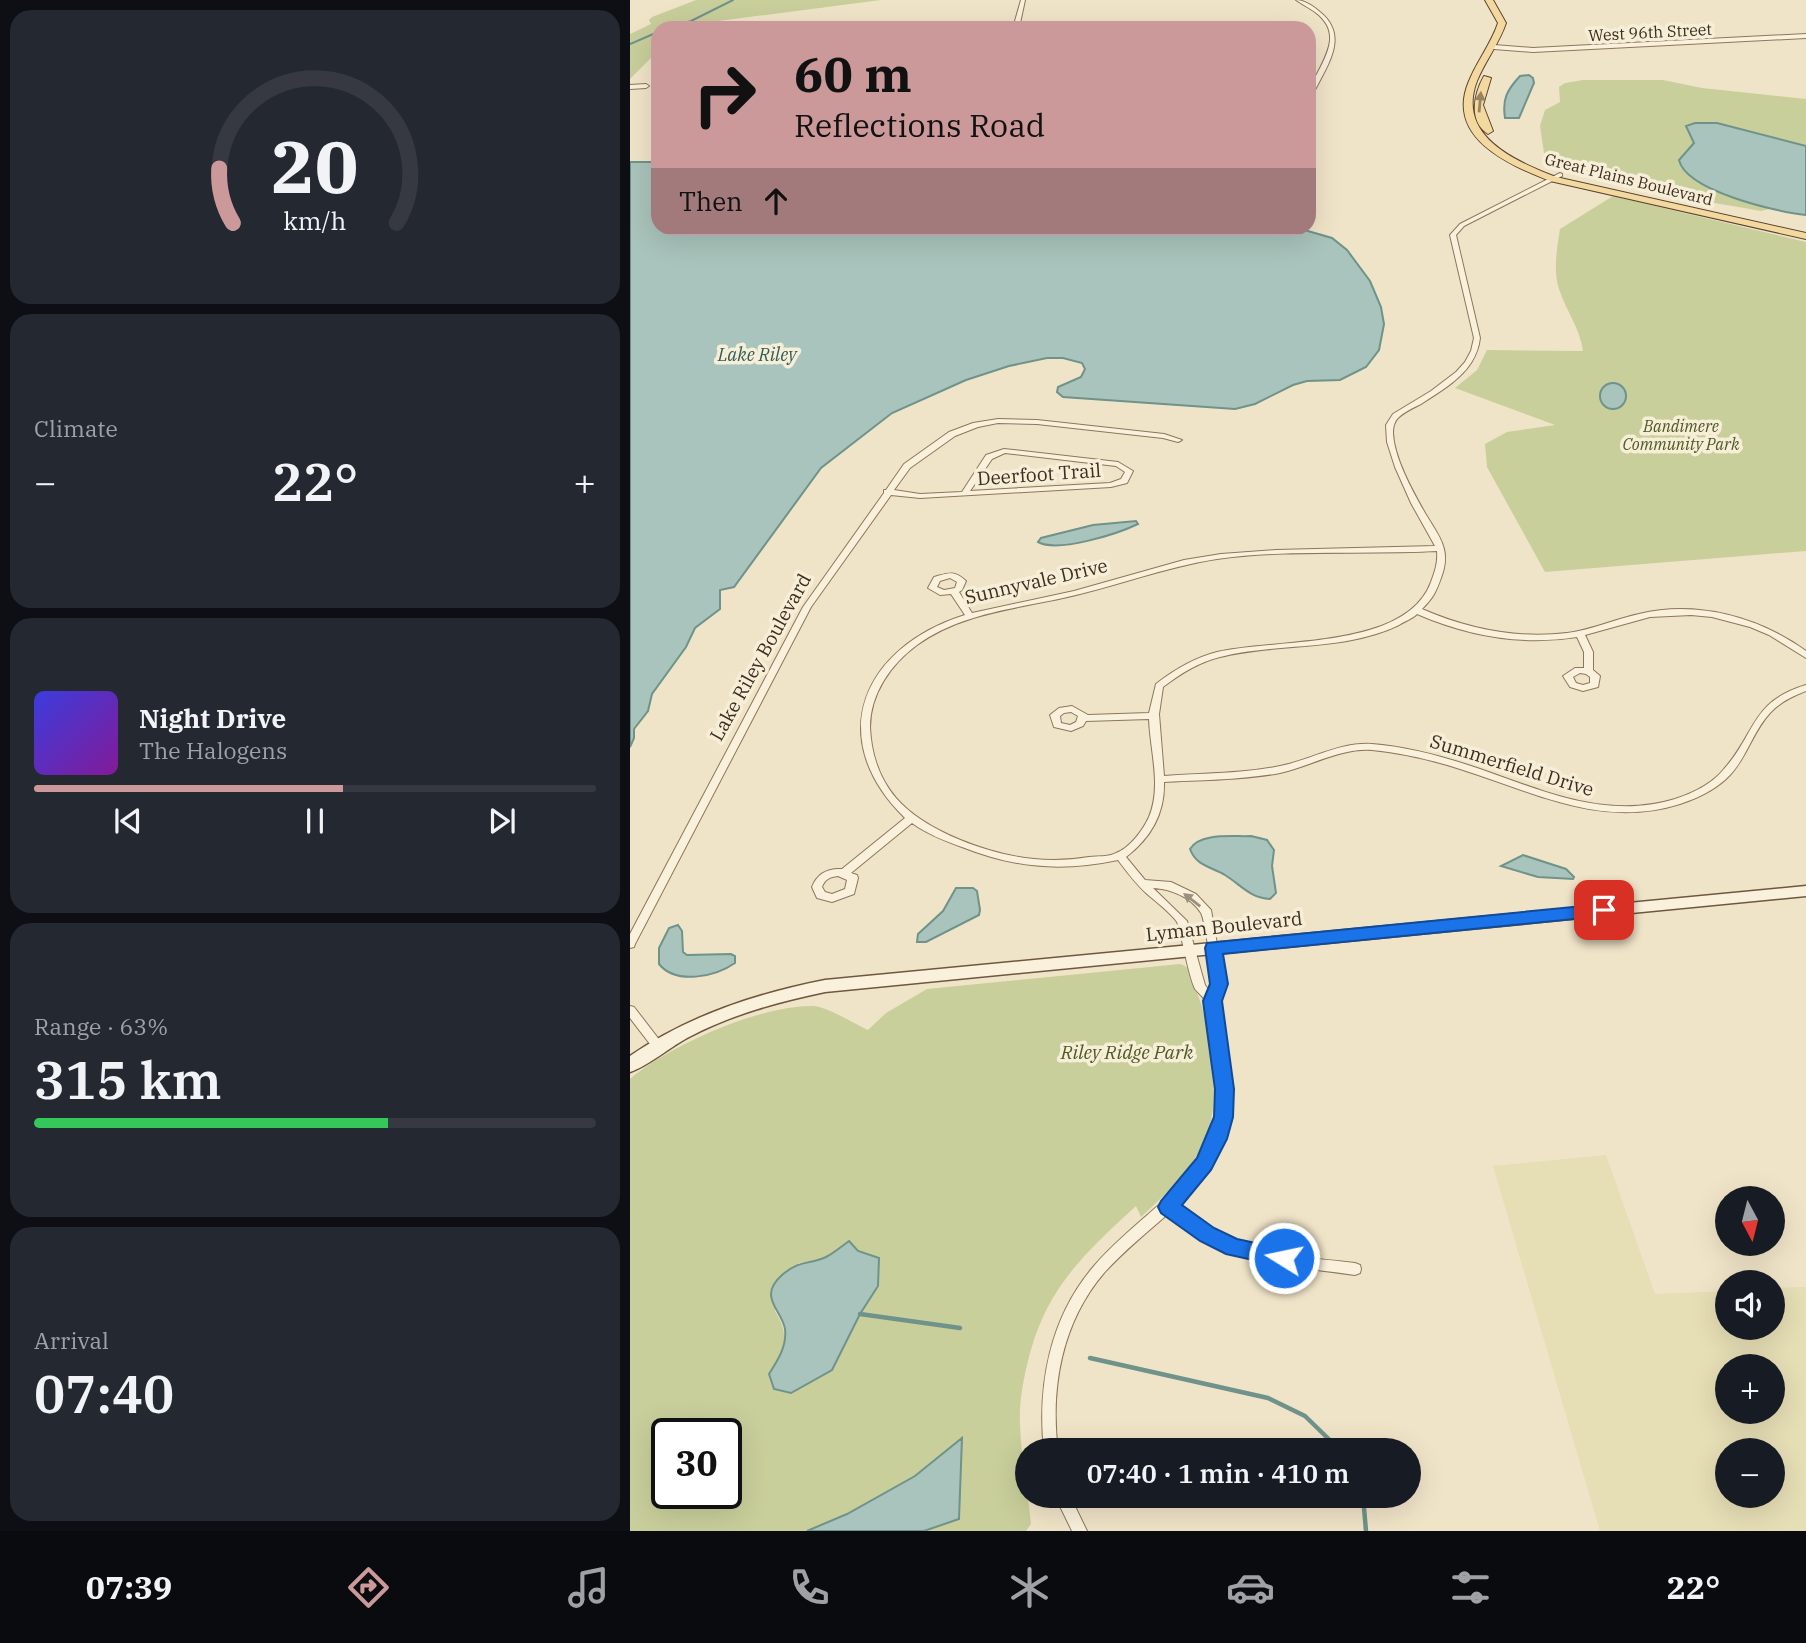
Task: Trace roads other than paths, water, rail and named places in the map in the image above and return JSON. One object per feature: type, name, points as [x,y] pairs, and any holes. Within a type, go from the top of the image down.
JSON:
[{"type":"main road","name":"Great Plains Boulevard","points":[[1489,0],[1502,23],[1499,48]]},
{"type":"main road","name":"Great Plains Boulevard","points":[[1499,0],[1511,26],[1499,48],[1473,81],[1466,102],[1469,122],[1482,138],[1514,164],[1557,177],[1806,233]]},
{"type":"street","points":[[1018,21],[1023,0]]},
{"type":"street","points":[[1298,0],[1317,10],[1334,30],[1334,40],[1316,81]]},
{"type":"street","name":"West 96th Street","points":[[1499,48],[1806,36]]},
{"type":"street","points":[[630,87],[646,86]]},
{"type":"street","points":[[1212,1001],[1200,988],[1182,921],[1142,883],[1120,856],[1145,833],[1156,815],[1161,779],[1154,716],[1159,686],[1184,666],[1222,653],[1248,648],[1319,644],[1374,634],[1416,610],[1432,594],[1440,576],[1440,548],[1418,509],[1395,456],[1389,435],[1390,425],[1396,416],[1463,370],[1477,349],[1478,338],[1453,235],[1462,225],[1557,177]]},
{"type":"street","name":"Lake Riley Boulevard","points":[[630,944],[807,607],[907,466],[952,434],[976,425],[998,421],[1047,423],[1164,436],[1178,440]]},
{"type":"street","name":"Deerfoot Trail","points":[[887,492],[920,496],[964,494],[1111,485],[1124,481],[1129,471],[1118,464],[1004,451],[989,457],[964,494]]},
{"type":"street","name":"Sunnyvale Drive","points":[[1120,856],[1060,865],[1030,863],[974,847],[911,819],[881,785],[870,763],[865,732],[866,707],[883,672],[903,651],[937,627],[969,615],[1076,593],[1154,569],[1219,556],[1309,550],[1399,551],[1440,548]]},
{"type":"street","points":[[954,592],[969,615]]},
{"type":"street","points":[[1416,610],[1460,628],[1487,634],[1539,638],[1580,635],[1650,614],[1703,613],[1762,629],[1806,655]]},
{"type":"street","points":[[1580,635],[1589,649],[1588,671]]},
{"type":"street","name":"Summerfield Drive","points":[[1161,779],[1282,769],[1343,749],[1364,747],[1422,755],[1473,769],[1577,806],[1616,811],[1648,808],[1676,802],[1703,790],[1728,772],[1744,748],[1757,720],[1791,692],[1806,688]]},
{"type":"street","points":[[1084,718],[1154,716]]},
{"type":"street","points":[[845,872],[911,819]]},
{"type":"street","points":[[1050,1438],[1048,1391],[1056,1350],[1073,1310],[1099,1271],[1168,1207],[1204,1164],[1217,1139],[1223,1117],[1224,1089],[1212,1001],[1219,984],[1207,913],[1192,897],[1167,885],[1142,883]]},
{"type":"street","name":"Lyman Boulevard","points":[[657,1045],[683,1030],[733,1009],[779,995],[825,986],[1806,891]]},
{"type":"street","points":[[630,1010],[657,1045],[630,1065]]},
{"type":"street","points":[[1168,1207],[1233,1248],[1260,1255],[1355,1269]]},
{"type":"street","points":[[1068,1508],[1080,1531]]},
{"type":"water","points":[[1529,75],[1534,83],[1519,118],[1505,118],[1504,105],[1509,90],[1520,76]]},
{"type":"water","points":[[1695,123],[1717,123],[1806,146],[1806,215],[1775,210],[1734,198],[1698,181],[1685,171],[1679,160],[1694,143],[1686,126]]},
{"type":"water","name":"Lake Riley","points":[[630,162],[651,162],[651,235],[1316,233],[1332,238],[1347,250],[1370,281],[1381,307],[1384,324],[1379,350],[1366,367],[1340,380],[1307,381],[1293,385],[1255,404],[1235,409],[1063,397],[1057,392],[1058,387],[1081,377],[1085,369],[1082,363],[1063,358],[1047,358],[1009,366],[966,380],[892,413],[821,468],[734,587],[720,590],[720,609],[695,628],[686,647],[652,694],[648,711],[634,729],[630,747]]},
{"type":"water","points":[[1613,383],[1622,387],[1626,396],[1622,405],[1613,409],[1604,405],[1600,396],[1604,387]]},
{"type":"water","points":[[1136,521],[1138,524],[1088,541],[1059,545],[1038,542],[1041,538],[1093,525]]},
{"type":"water","points":[[1251,836],[1267,840],[1274,850],[1272,866],[1276,893],[1270,899],[1251,894],[1225,875],[1200,863],[1190,849],[1201,840],[1209,838]]},
{"type":"water","points":[[1523,855],[1566,869],[1574,877],[1538,877],[1501,866]]},
{"type":"water","points":[[956,888],[973,888],[977,891],[979,915],[926,942],[917,942],[918,934],[943,911]]},
{"type":"water","points":[[678,925],[682,931],[683,952],[687,955],[731,954],[735,956],[735,963],[717,972],[696,977],[675,975],[666,971],[659,964],[659,948],[669,928]]},
{"type":"water","points":[[849,1241],[858,1251],[879,1258],[878,1286],[860,1314],[832,1370],[791,1393],[774,1389],[769,1374],[785,1341],[783,1322],[771,1297],[775,1283],[794,1267],[826,1257]]},
{"type":"water","points":[[962,1438],[959,1519],[924,1531],[807,1531],[847,1514],[915,1476]]},
{"type":"waterway","points":[[691,21],[733,0]]},
{"type":"waterway","points":[[630,44],[651,35]]},
{"type":"waterway","points":[[860,1314],[960,1328]]},
{"type":"waterway","points":[[1090,1358],[1268,1398],[1305,1416],[1328,1438]]},
{"type":"waterway","points":[[1364,1508],[1366,1531]]},
{"type":"park label","name":"Bandimere Community Park","points":[[1681,435]]},
{"type":"park label","name":"Riley Ridge Park","points":[[1127,1052]]}]
